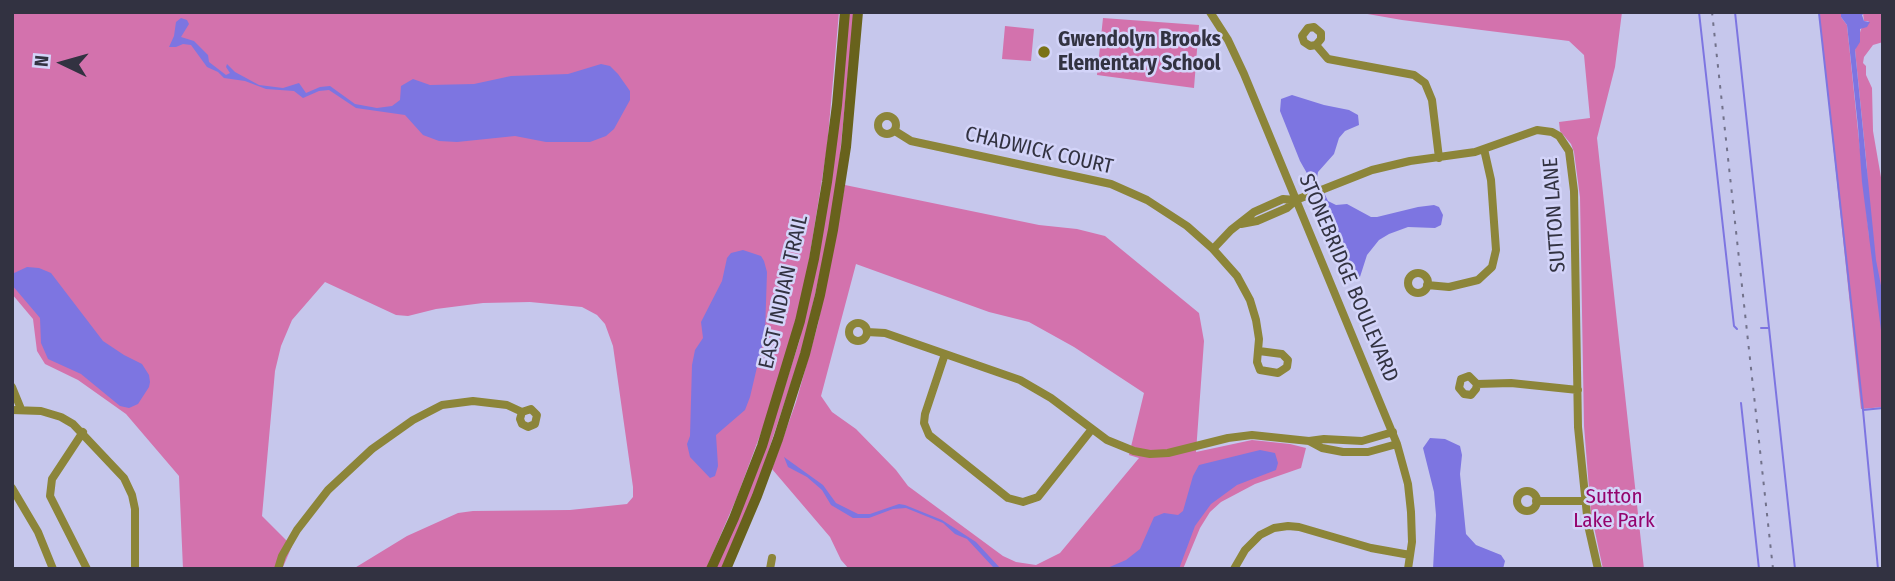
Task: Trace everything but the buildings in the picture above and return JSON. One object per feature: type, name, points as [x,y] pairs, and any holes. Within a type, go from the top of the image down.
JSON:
[{"type":"main road","name":"EAST INDIAN TRAIL","points":[[711,569],[762,446],[798,329],[814,259],[829,170],[845,12]]},
{"type":"main road","name":"EAST INDIAN TRAIL","points":[[726,569],[782,430],[820,295],[846,147],[858,12]]},
{"type":"street","name":"STONEBRIDGE BOULEVARD","points":[[1210,12],[1236,55],[1393,432],[1408,484],[1411,512],[1408,569]]},
{"type":"street","points":[[1316,45],[1332,60],[1414,75],[1424,83],[1432,100],[1440,158]]},
{"type":"street","name":"SUTTON LANE","points":[[1213,249],[1231,230],[1241,225],[1287,208],[1296,200],[1325,187],[1385,167],[1484,149],[1537,130],[1559,136],[1569,151],[1576,220],[1578,427],[1585,501],[1598,569]]},
{"type":"street","name":"CHADWICK COURT","points":[[895,131],[911,141],[1111,184],[1147,200],[1171,215],[1213,249],[1237,276],[1256,320],[1259,351]]},
{"type":"street","points":[[1427,285],[1443,288],[1478,280],[1492,267],[1496,250],[1491,180],[1484,149]]},
{"type":"street","points":[[867,332],[885,333],[1028,384],[1108,440],[1126,449],[1150,454],[1177,452],[1241,436],[1266,435],[1309,441],[1362,441],[1393,432]]},
{"type":"street","points":[[945,354],[925,414],[924,423],[929,435],[1008,498],[1023,502],[1038,497],[1092,429]]},
{"type":"street","points":[[1477,384],[1511,383],[1578,390]]},
{"type":"street","points":[[12,387],[17,410],[41,411],[61,417],[83,432],[124,478],[135,509],[135,569]]},
{"type":"street","points":[[278,569],[282,555],[297,530],[328,490],[372,449],[413,420],[442,405],[463,401],[507,405],[522,412]]},
{"type":"street","points":[[83,432],[52,480],[50,496],[87,569]]},
{"type":"street","points":[[1309,441],[1332,451],[1354,453],[1397,444]]},
{"type":"street","points":[[12,488],[38,532],[53,569]]},
{"type":"street","points":[[1536,501],[1585,501]]},
{"type":"street","points":[[1234,569],[1252,542],[1268,530],[1281,526],[1299,527],[1371,548],[1410,555]]},
{"type":"street","points":[[771,569],[772,558]]},
{"type":"green space","points":[[12,12],[839,12],[827,148],[805,285],[775,395],[737,497],[706,569],[353,569],[407,536],[458,513],[570,510],[627,504],[633,497],[633,487],[613,346],[605,324],[597,315],[582,307],[530,302],[483,303],[436,309],[408,316],[396,315],[325,282],[292,320],[281,346],[275,371],[262,516],[292,546],[283,567],[285,569],[183,569],[179,476],[126,414],[78,380],[45,364],[37,351],[33,319],[12,294]]},
{"type":"green space","points":[[849,12],[854,12],[838,175],[828,237],[803,347],[757,485],[721,569],[715,569],[760,464],[800,339]]},
{"type":"green space","name":"Sutton Lake Park","points":[[1356,12],[1622,12],[1615,67],[1597,138],[1644,569],[1603,569],[1591,513],[1584,426],[1580,197],[1574,152],[1560,131],[1559,122],[1590,118],[1584,55],[1569,41]]},
{"type":"green space","points":[[1819,12],[1841,12],[1847,25],[1869,236],[1867,169],[1855,50],[1861,29],[1869,21],[1864,21],[1863,13],[1883,12],[1883,42],[1873,45],[1863,63],[1872,88],[1873,131],[1883,189],[1883,407],[1861,409]]},
{"type":"green space","points":[[1103,18],[1199,25],[1194,88],[1097,75]]},
{"type":"green space","points":[[1005,26],[1034,29],[1031,61],[1002,59]]},
{"type":"green space","points":[[845,185],[1105,236],[1199,313],[1204,341],[1196,452],[1252,440],[1290,444],[1306,448],[1301,468],[1255,484],[1221,502],[1210,512],[1200,528],[1183,569],[849,569],[841,560],[830,537],[772,469],[796,402],[818,324]],"holes":[[[856,264],[989,312],[1029,322],[1074,347],[1144,393],[1129,455],[1139,458],[1060,553],[1036,565],[1016,562],[1003,556],[908,486],[856,429],[832,412],[821,396]]]},
{"type":"shaded area","points":[[1841,12],[1866,12],[1862,15],[1864,21],[1870,22],[1867,27],[1860,29],[1860,42],[1855,50],[1876,260],[1883,296],[1883,346],[1862,182],[1847,25]]},
{"type":"shaded area","points":[[181,18],[189,24],[181,37],[194,41],[208,55],[209,62],[226,75],[230,73],[227,64],[235,72],[259,85],[283,88],[299,83],[306,93],[330,86],[355,104],[377,108],[392,106],[400,100],[401,86],[413,79],[430,85],[474,84],[511,76],[568,74],[601,64],[610,66],[618,74],[630,91],[630,100],[614,129],[606,136],[590,142],[546,142],[515,136],[457,142],[439,141],[423,135],[405,115],[356,108],[329,90],[303,98],[294,91],[266,89],[245,81],[224,78],[207,67],[191,45],[169,47],[176,22]]},
{"type":"shaded area","points":[[1292,95],[1349,110],[1358,115],[1359,125],[1345,131],[1339,138],[1334,154],[1318,172],[1317,178],[1328,201],[1336,205],[1347,204],[1371,217],[1434,205],[1439,207],[1443,215],[1441,225],[1435,228],[1408,227],[1389,234],[1379,240],[1367,255],[1359,280],[1350,278],[1324,219],[1321,198],[1300,161],[1280,111],[1281,99]]},
{"type":"shaded area","points":[[743,250],[761,256],[767,272],[765,333],[745,410],[716,435],[718,466],[715,476],[710,478],[690,457],[687,444],[690,436],[692,365],[695,350],[703,338],[701,322],[722,281],[727,258],[731,253]]},
{"type":"shaded area","points":[[27,267],[51,273],[103,341],[142,364],[150,382],[138,404],[129,408],[120,406],[81,374],[48,359],[41,343],[40,318],[12,285],[12,274]]},
{"type":"shaded area","points":[[1430,438],[1445,439],[1460,446],[1466,534],[1476,545],[1501,555],[1505,561],[1503,569],[1433,569],[1436,515],[1434,492],[1423,448]]},
{"type":"shaded area","points":[[1260,450],[1275,453],[1278,463],[1276,470],[1237,485],[1211,504],[1195,526],[1179,569],[1105,569],[1126,560],[1140,549],[1154,517],[1164,513],[1178,515],[1183,511],[1199,465]]},
{"type":"shaded area","points":[[784,457],[823,485],[836,503],[858,514],[870,514],[899,504],[905,505],[942,520],[976,542],[1001,569],[993,567],[967,539],[955,534],[943,523],[906,508],[893,509],[869,518],[853,518],[831,505],[822,490],[807,477],[788,467]]},
{"type":"waterway","points":[[1699,12],[1734,326],[1737,329]]},
{"type":"waterway","points":[[1735,12],[1795,569]]},
{"type":"waterway","points":[[1817,13],[1863,410]]},
{"type":"waterway","points":[[1761,328],[1769,328]]},
{"type":"waterway","points":[[1741,403],[1759,569]]},
{"type":"waterway","points":[[1878,569],[1863,410],[1883,408]]},
{"type":"railway","points":[[1712,12],[1773,569]]},
{"type":"place","name":"Gwendolyn Brooks Elementary School","points":[[1044,52]]}]
